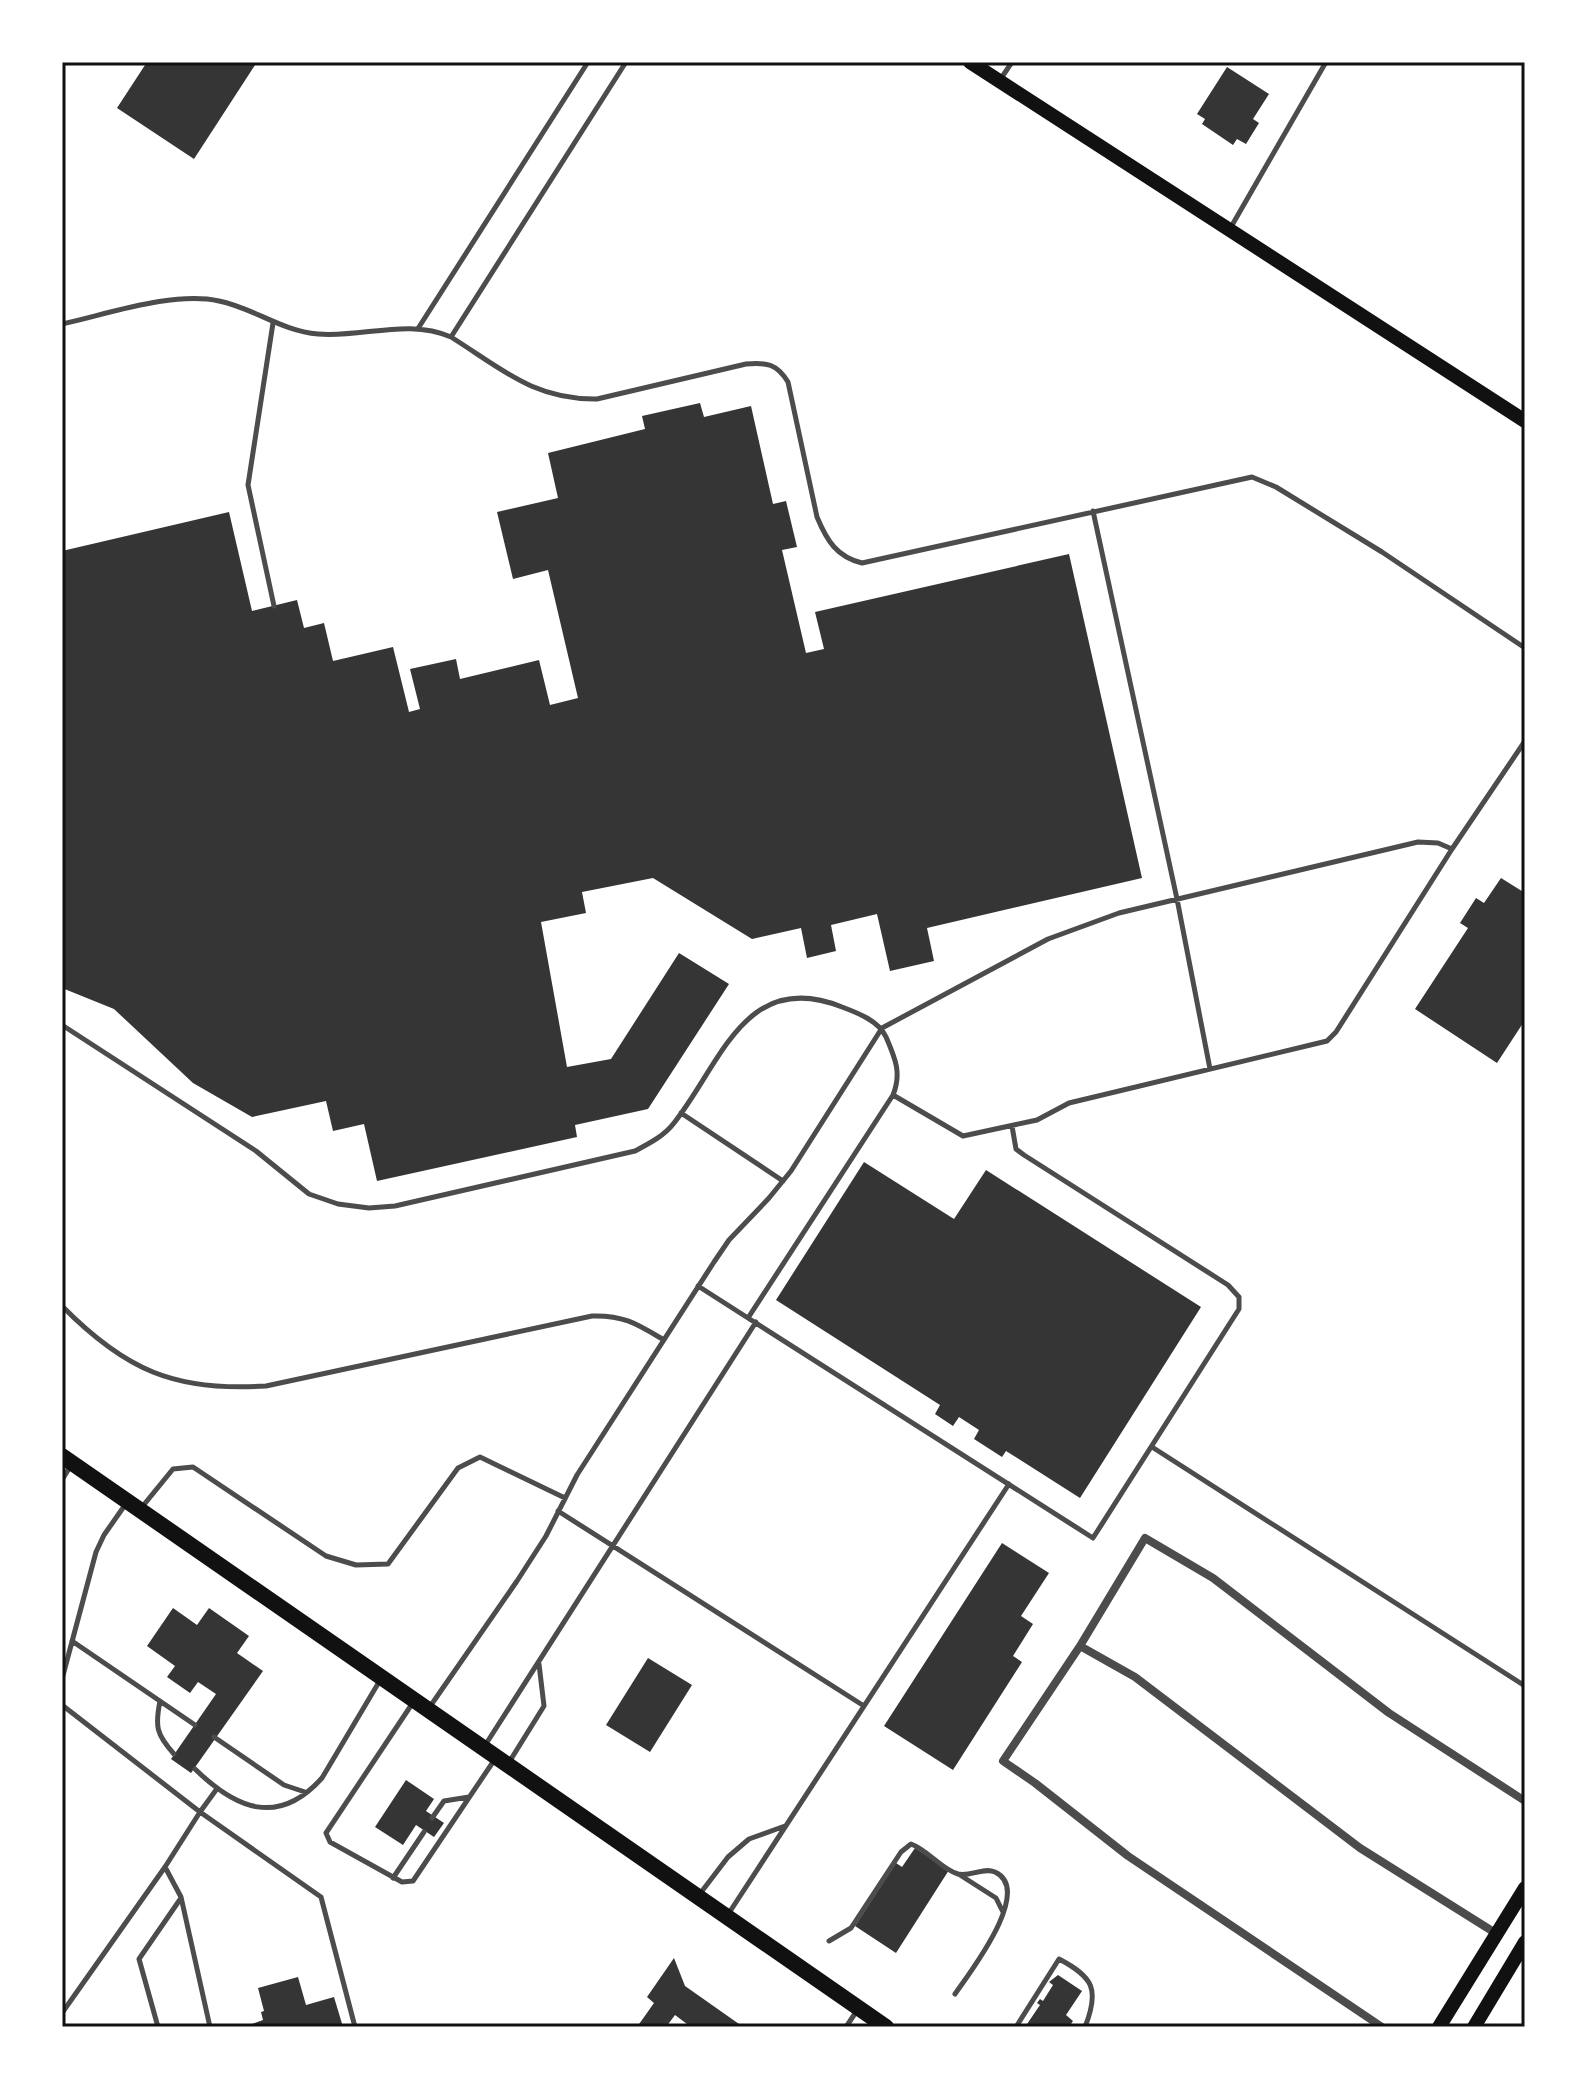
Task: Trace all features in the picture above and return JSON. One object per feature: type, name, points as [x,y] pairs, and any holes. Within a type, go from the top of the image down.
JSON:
[{"type":"main road","points":[[970,62],[1525,421]]},
{"type":"main road","points":[[68,1459],[886,2027]]},
{"type":"main road","points":[[1439,2027],[1525,1888]]},
{"type":"main road","points":[[1474,2027],[1525,1942]]},
{"type":"street","points":[[1382,2027],[1128,1856],[1003,1761],[1080,1646],[1145,1538],[1213,1578],[1389,1713],[1525,1801]]},
{"type":"street","points":[[1080,1646],[1135,1677],[1360,1848],[1497,1934]]},
{"type":"lane","points":[[419,327],[588,62]]},
{"type":"lane","points":[[451,337],[626,62]]},
{"type":"lane","points":[[1000,81],[1012,62]]},
{"type":"lane","points":[[1228,231],[1326,62]]},
{"type":"lane","points":[[62,324],[197,298],[222,301],[289,330],[320,335],[419,327],[437,330],[451,337],[535,389],[571,400],[597,399],[765,362],[780,369],[788,382],[817,517],[834,549],[849,560],[862,563],[1252,477],[1276,487],[1382,552],[1525,648]]},
{"type":"lane","points":[[273,323],[248,485],[274,606]]},
{"type":"lane","points":[[1093,511],[1177,899],[1210,1069]]},
{"type":"lane","points":[[893,1095],[963,1136],[1037,1120],[1069,1103],[1327,1041],[1336,1032],[1525,741]]},
{"type":"lane","points":[[756,1322],[539,1663],[496,1756],[413,1881],[406,1883],[393,1878],[330,1842],[326,1833],[517,1581],[577,1475],[698,1286],[729,1240],[783,1181],[882,1028],[1048,939],[1119,913],[1418,842],[1438,843],[1452,849]]},
{"type":"lane","points":[[62,1025],[256,1151],[309,1194],[338,1204],[369,1208],[395,1206],[635,1151],[658,1139],[681,1113],[737,1028],[756,1011],[785,1000],[810,996],[855,1012],[882,1028],[898,1065],[899,1082],[748,1318]]},
{"type":"lane","points":[[681,1113],[783,1181]]},
{"type":"lane","points":[[698,1286],[1093,1538],[1239,1309],[1239,1297],[1228,1285],[1016,1149],[1012,1126]]},
{"type":"lane","points":[[62,1306],[109,1350],[144,1370],[213,1387],[266,1386],[592,1316],[629,1320],[664,1340]]},
{"type":"lane","points":[[1152,1447],[1525,1686]]},
{"type":"lane","points":[[62,1679],[96,1552],[104,1535],[173,1469],[193,1467],[326,1556],[356,1565],[388,1564],[458,1468],[480,1457],[565,1498]]},
{"type":"lane","points":[[62,1480],[68,1459]]},
{"type":"lane","points":[[727,1917],[1009,1484]]},
{"type":"lane","points":[[558,1511],[864,1706]]},
{"type":"lane","points":[[72,1641],[195,1725]]},
{"type":"lane","points":[[496,1756],[544,1706],[539,1663]]},
{"type":"lane","points":[[195,1769],[216,1790],[228,1797],[263,1808],[287,1805],[322,1778],[382,1678]]},
{"type":"lane","points":[[160,1701],[156,1723],[162,1741],[174,1754]]},
{"type":"lane","points":[[62,1705],[200,1812],[321,1897],[355,2027]]},
{"type":"lane","points":[[214,1737],[284,1785],[306,1792]]},
{"type":"lane","points":[[62,2013],[216,1790]]},
{"type":"lane","points":[[432,1818],[444,1801],[469,1797]]},
{"type":"lane","points":[[698,1897],[728,1857],[749,1839],[786,1826]]},
{"type":"lane","points":[[393,1878],[424,1832]]},
{"type":"lane","points":[[829,1941],[851,1928],[894,1861],[911,1844],[996,1898],[1003,1913]]},
{"type":"lane","points":[[165,1867],[181,1897],[210,2027]]},
{"type":"lane","points":[[955,1994],[1003,1913],[1008,1885],[991,1870],[958,1874]]},
{"type":"lane","points":[[158,2027],[139,1959],[181,1897]]},
{"type":"lane","points":[[1016,2027],[1059,1959],[1086,1975],[1093,1991],[1085,2027]]},
{"type":"lane","points":[[846,2027],[859,2009]]},
{"type":"building","points":[[147,62],[257,62],[194,159],[117,108]]},
{"type":"building","points":[[1227,67],[1269,94],[1253,119],[1259,123],[1246,144],[1237,139],[1233,145],[1202,124],[1205,119],[1197,114]]},
{"type":"building","points":[[700,403],[704,417],[751,406],[773,504],[786,501],[797,547],[782,550],[806,653],[824,649],[815,612],[1069,554],[1142,878],[927,928],[934,961],[890,971],[877,914],[831,925],[836,951],[807,958],[801,928],[752,939],[653,878],[582,892],[586,913],[541,922],[567,1067],[611,1059],[679,953],[729,984],[648,1109],[575,1125],[577,1137],[377,1181],[364,1124],[333,1131],[326,1101],[252,1117],[193,1083],[114,1009],[62,988],[62,551],[229,512],[252,611],[297,600],[304,628],[324,623],[333,661],[393,647],[409,712],[420,709],[410,669],[456,659],[460,679],[539,660],[550,705],[578,698],[548,570],[513,579],[497,512],[558,498],[548,453],[645,429],[642,416]]},
{"type":"building","points":[[1501,878],[1525,893],[1525,1020],[1497,1063],[1415,1009],[1468,928],[1460,923],[1476,898],[1484,903]]},
{"type":"building","points":[[864,1162],[954,1219],[986,1170],[1201,1307],[1080,1498],[1006,1451],[1002,1457],[974,1439],[979,1430],[959,1417],[953,1426],[935,1414],[940,1405],[776,1300]]},
{"type":"building","points":[[1002,1543],[1049,1573],[1021,1616],[1033,1624],[1013,1656],[1022,1662],[953,1770],[884,1726]]},
{"type":"building","points":[[173,1608],[197,1625],[209,1608],[249,1636],[237,1653],[263,1671],[191,1773],[171,1759],[216,1694],[198,1682],[190,1693],[167,1677],[175,1666],[147,1646]]},
{"type":"building","points":[[648,1658],[692,1685],[650,1752],[606,1725]]},
{"type":"building","points":[[406,1780],[434,1799],[426,1811],[444,1823],[434,1837],[416,1825],[403,1845],[375,1827]]},
{"type":"building","points":[[915,1848],[949,1870],[896,1953],[855,1926],[896,1863],[902,1867]]},
{"type":"building","points":[[674,1958],[685,1986],[739,2024],[736,2027],[691,2027],[675,2015],[666,2027],[637,2027],[654,2003],[647,1997]]},
{"type":"building","points":[[1058,1975],[1082,1991],[1066,2015],[1073,2021],[1069,2027],[1025,2027],[1040,2005],[1037,2003],[1040,1999],[1043,2001],[1053,1985],[1049,1982]]},
{"type":"building","points":[[298,1977],[306,2005],[334,1997],[343,2027],[253,2027],[252,2024],[263,2020],[258,1988]]}]
